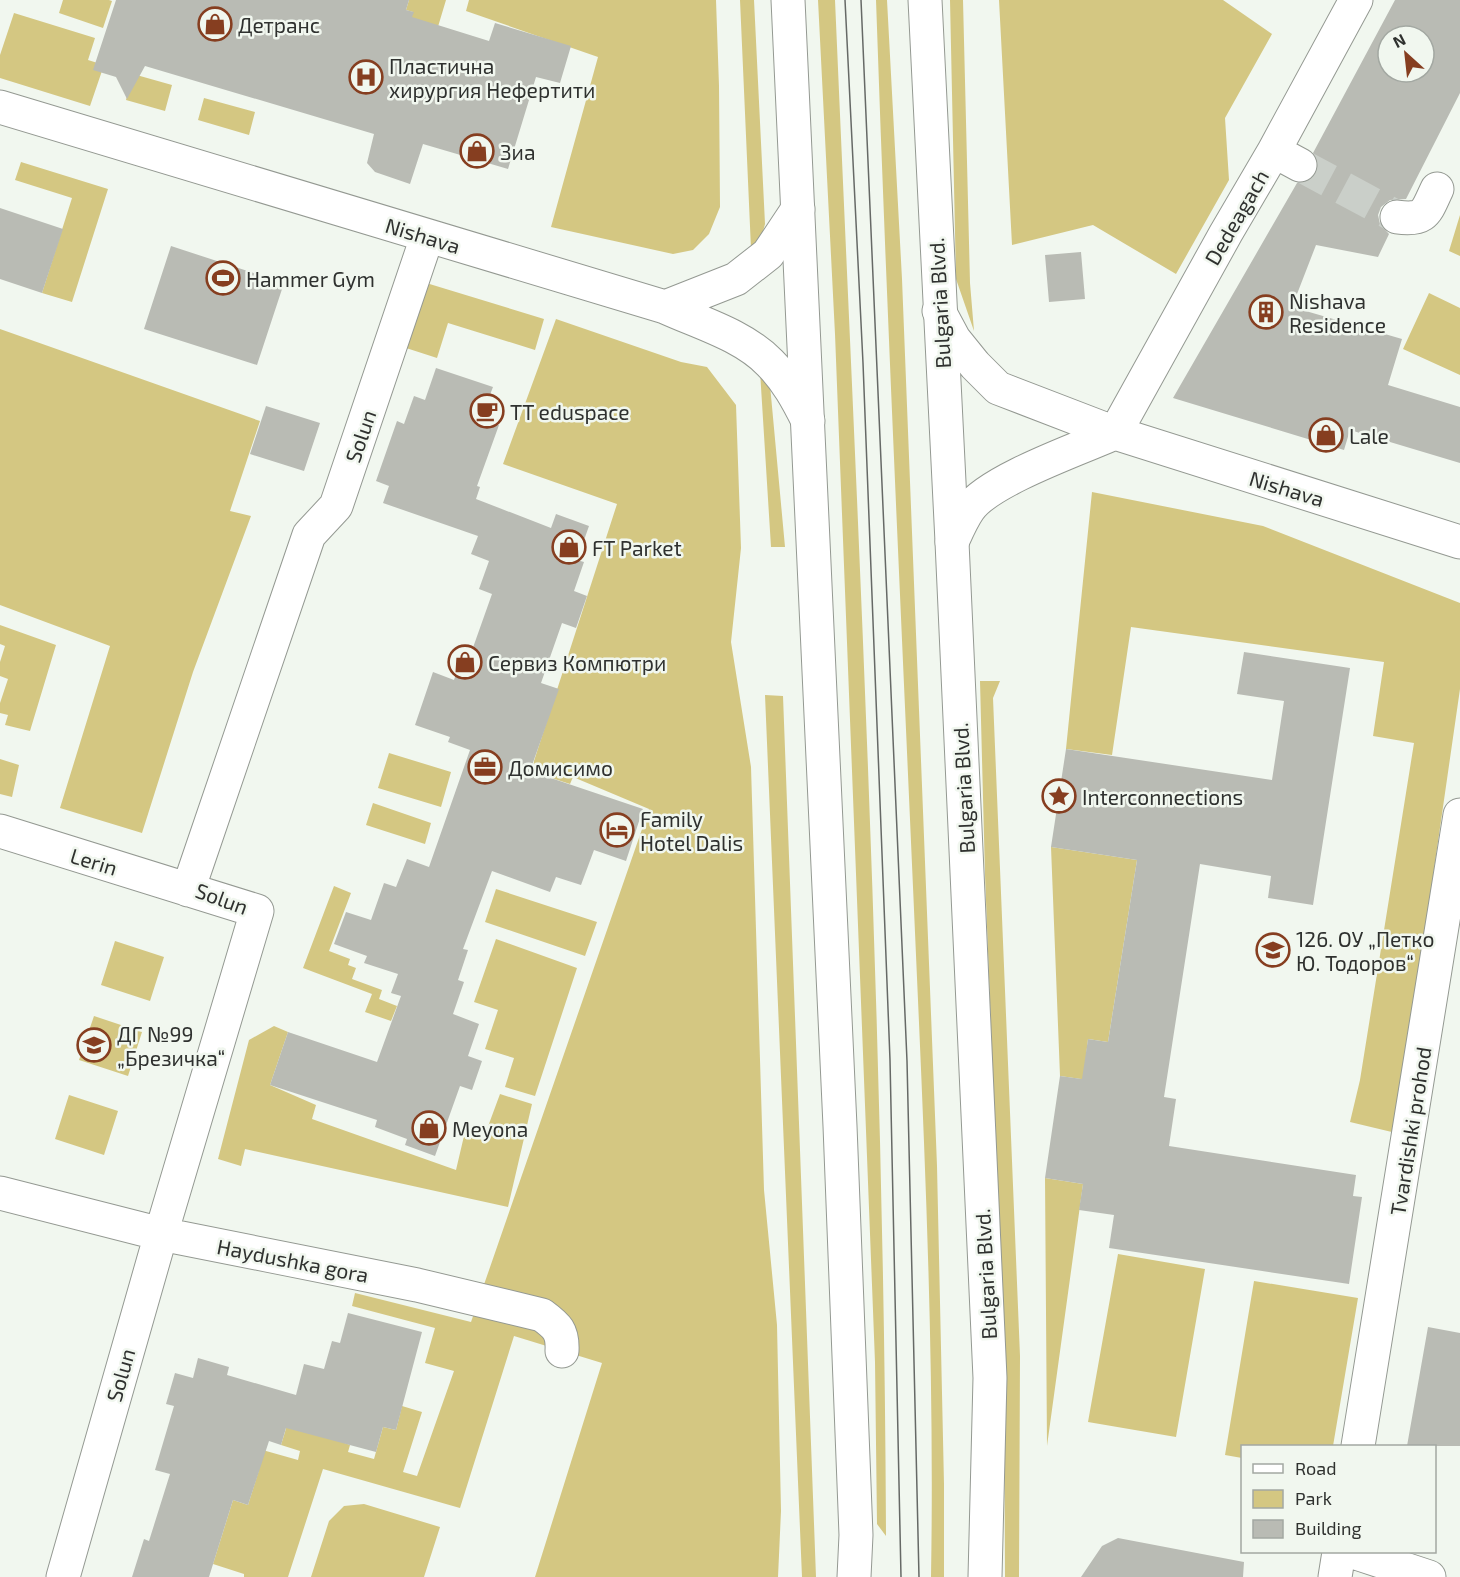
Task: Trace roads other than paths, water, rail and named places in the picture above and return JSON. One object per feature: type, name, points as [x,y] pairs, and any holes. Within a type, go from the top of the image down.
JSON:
[{"type":"street","points":[[788,0],[844,1239],[856,1535],[854,1577]]},
{"type":"street","name":"Bulgaria Blvd.","points":[[925,0],[990,1378],[985,1577]]},
{"type":"street","name":"Dedeagach","points":[[1115,433],[1221,242],[1287,158],[1356,0]]},
{"type":"street","name":"Nishava","points":[[0,107],[664,307],[743,342],[770,363],[792,390],[808,421]]},
{"type":"street","points":[[1397,217],[1412,219],[1425,214],[1437,189]]},
{"type":"street","points":[[664,307],[736,279],[768,254],[798,210]]},
{"type":"street","name":"Solun","points":[[63,1577],[161,1233],[257,911],[188,890],[309,535],[336,506],[427,237]]},
{"type":"street","name":"Nishava","points":[[939,311],[954,339],[998,388],[1115,433],[1460,542]]},
{"type":"street","points":[[952,542],[969,508],[987,492],[1008,480],[1115,433]]},
{"type":"street","name":"Tvardishki prohod","points":[[1358,1445],[1460,815]]},
{"type":"street","name":"Lerin","points":[[0,831],[188,890]]},
{"type":"street","name":"Haydushka gora","points":[[0,1193],[161,1233],[417,1285],[542,1314],[556,1325],[562,1339],[562,1351]]},
{"type":"street","points":[[1335,1577],[1339,1553]]},
{"type":"street","points":[[1359,1553],[1429,1577]]},
{"type":"tunnel","points":[[1300,165],[1397,217]]},
{"type":"tram line","points":[[845,0],[863,363],[890,1060],[901,1577]]},
{"type":"tram line","points":[[861,0],[907,1061],[919,1577]]},
{"type":"place","name":"Детранс","points":[[215,24]]},
{"type":"place","name":"Пластична хирургия Нефертити","points":[[366,77]]},
{"type":"place","name":"Зиа","points":[[477,151]]},
{"type":"place","name":"Hammer Gym","points":[[223,278]]},
{"type":"place","name":"Nishava Residence","points":[[1266,312]]},
{"type":"place","name":"TT eduspace","points":[[487,411]]},
{"type":"place","name":"Lale","points":[[1326,435]]},
{"type":"place","name":"FT Parket","points":[[569,547]]},
{"type":"place","name":"Сервиз Компютри","points":[[465,662]]},
{"type":"place","name":"Домисимо","points":[[485,767]]},
{"type":"place","name":"Interconnections","points":[[1059,796]]},
{"type":"place","name":"Family Hotel Dalis","points":[[617,830]]},
{"type":"place","name":"126. ОУ „Петко Ю. Тодоров“","points":[[1273,950]]},
{"type":"place","name":"ДГ №99 „Брезичка“","points":[[94,1045]]},
{"type":"place","name":"Meyona","points":[[429,1128]]}]
